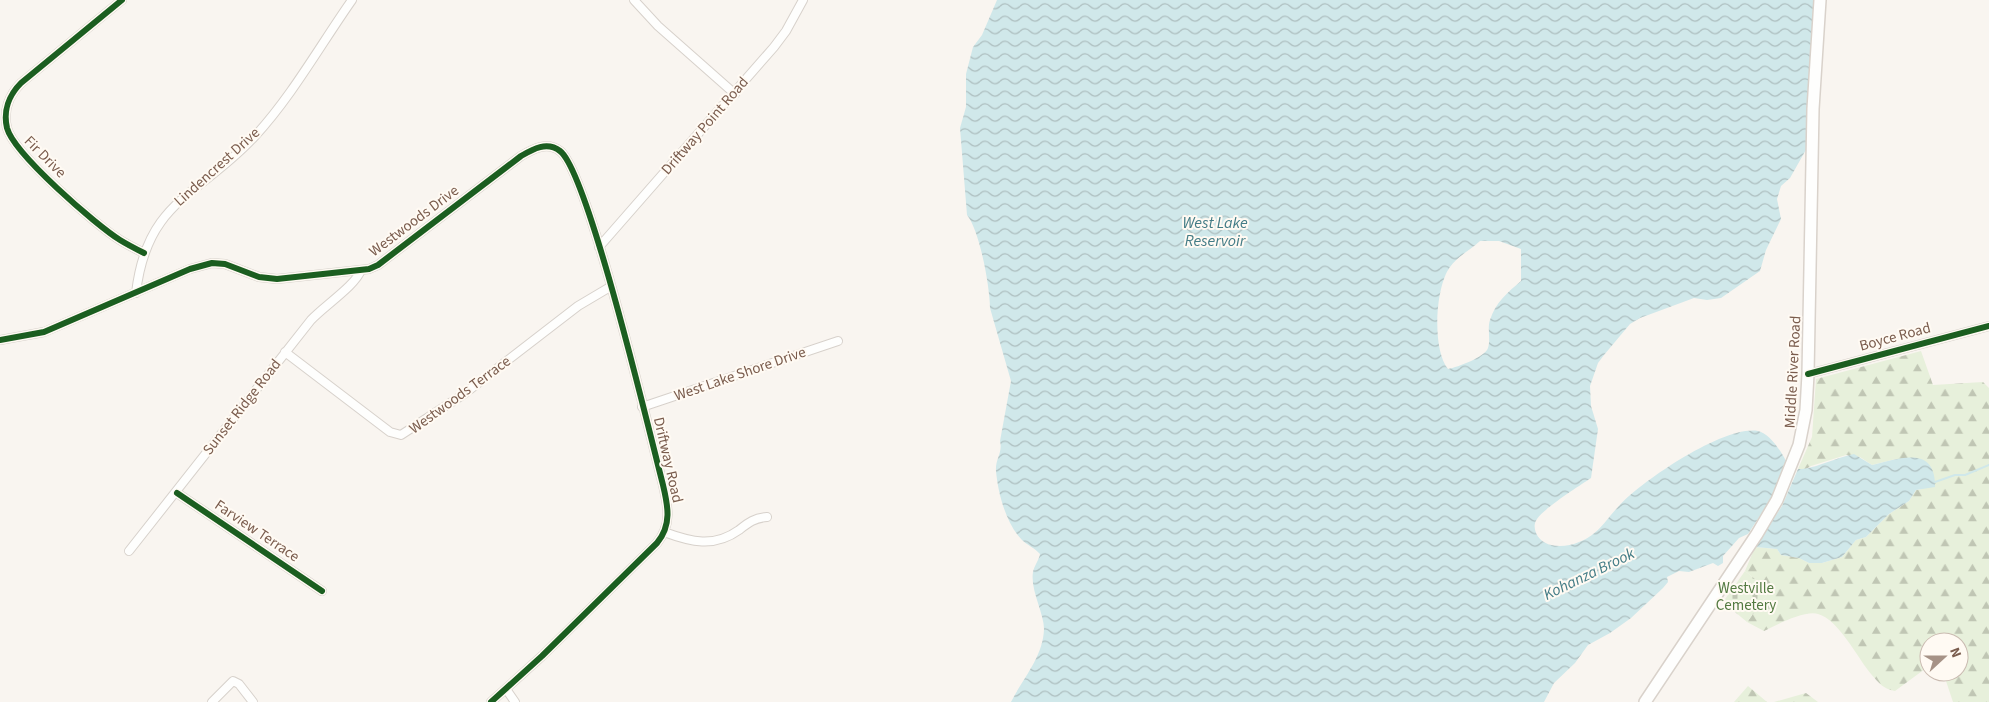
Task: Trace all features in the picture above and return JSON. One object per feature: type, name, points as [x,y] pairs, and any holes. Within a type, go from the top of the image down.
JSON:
[{"type":"main road","name":"Middle River Road","points":[[1646,702],[1757,534],[1777,500],[1800,445],[1806,410],[1808,374],[1813,109],[1820,0]]},
{"type":"street","name":"Fir Drive","points":[[122,0],[21,83],[11,95],[6,119],[12,140],[32,165],[108,231],[144,253]]},
{"type":"street","name":"Lindencrest Drive","points":[[136,293],[144,253],[153,233],[166,214],[244,147],[264,125],[352,0]]},
{"type":"street","points":[[634,0],[663,31],[734,94]]},
{"type":"street","name":"Driftway Point Road","points":[[599,247],[734,94],[786,31],[804,0]]},
{"type":"street","name":"Westwoods Drive","points":[[0,340],[40,333],[190,270],[212,263],[230,265],[255,276],[268,279],[361,270],[378,265],[513,162],[542,146],[556,148],[570,163],[599,247]]},
{"type":"street","name":"Driftway Road","points":[[599,247],[666,498],[668,516],[664,532]]},
{"type":"street","name":"Sunset Ridge Road","points":[[129,550],[177,493],[285,352],[320,310],[356,281],[361,270]]},
{"type":"street","name":"Westwoods Terrace","points":[[285,352],[390,432],[401,436],[464,394],[578,306],[610,287]]},
{"type":"street","name":"Boyce Road","points":[[1808,374],[1989,326]]},
{"type":"street","name":"West Lake Shore Drive","points":[[642,407],[838,341]]},
{"type":"street","name":"Farview Terrace","points":[[177,493],[322,591]]},
{"type":"street","points":[[491,702],[657,543],[664,532],[697,542],[715,542],[728,538],[754,519],[767,517]]},
{"type":"street","points":[[212,702],[233,681],[253,702]]},
{"type":"street","points":[[506,689],[515,702]]},
{"type":"green space","points":[[1921,351],[1933,385],[1983,382],[1989,388],[1989,702],[1953,702],[1946,682],[1969,682],[1969,632],[1919,632],[1919,673],[1895,691],[1884,687],[1876,680],[1840,631],[1826,618],[1818,614],[1806,614],[1764,631],[1747,622],[1770,591],[1745,571],[1755,547],[1777,549],[1781,555],[1799,558],[1809,563],[1822,563],[1842,557],[1856,540],[1866,537],[1889,514],[1909,501],[1916,490],[1922,489],[1896,459],[1872,465],[1860,457],[1846,455],[1806,469],[1798,469],[1812,437],[1816,379]]},
{"type":"green space","name":"Westville Cemetery","points":[[1745,571],[1770,591],[1747,622],[1723,602]]},
{"type":"green space","points":[[1748,686],[1767,702],[1734,702]]},
{"type":"green space","points":[[1806,693],[1818,702],[1774,702]]},
{"type":"water","name":"West Lake Reservoir","points":[[997,0],[1815,0],[1807,148],[1790,178],[1781,186],[1777,199],[1781,219],[1766,250],[1760,271],[1721,298],[1707,300],[1694,298],[1640,318],[1630,324],[1598,363],[1590,386],[1591,406],[1598,429],[1591,478],[1546,510],[1535,522],[1535,527],[1539,538],[1555,546],[1573,544],[1586,539],[1601,527],[1629,496],[1663,470],[1705,446],[1725,437],[1743,432],[1762,432],[1778,448],[1786,461],[1771,499],[1748,534],[1739,538],[1723,556],[1723,563],[1718,566],[1713,563],[1689,572],[1679,571],[1667,577],[1668,582],[1663,588],[1631,618],[1610,633],[1588,645],[1575,663],[1554,683],[1544,702],[1011,702],[1032,667],[1040,649],[1044,629],[1033,586],[1034,570],[1040,554],[1024,542],[1011,526],[997,480],[996,467],[1011,381],[990,308],[980,246],[972,223],[967,215],[960,128],[966,107],[966,74],[973,47],[982,35]],"holes":[[[1480,241],[1499,241],[1521,249],[1521,281],[1502,298],[1495,308],[1489,323],[1489,345],[1486,351],[1471,361],[1448,369],[1439,348],[1437,318],[1445,276],[1456,260]]]},
{"type":"water","points":[[1854,454],[1872,465],[1903,458],[1922,459],[1929,464],[1934,473],[1935,487],[1916,490],[1909,501],[1889,514],[1866,537],[1856,540],[1842,557],[1822,563],[1809,563],[1799,558],[1781,555],[1777,549],[1755,547],[1782,506],[1798,469],[1810,468]]},
{"type":"waterway","name":"Kohanza Brook","points":[[1935,482],[1955,475],[1965,475],[1989,465]]},
{"type":"cycle path","points":[[122,0],[21,83],[10,98],[6,122],[13,140],[57,188],[109,232],[144,253]]},
{"type":"cycle path","points":[[0,340],[44,332],[190,269],[212,263],[225,264],[259,277],[277,279],[369,269],[378,265],[521,156],[545,146],[560,151],[572,169],[601,253],[632,363],[663,485],[668,515],[665,529],[657,543],[542,656],[491,702]]},
{"type":"cycle path","points":[[1808,374],[1989,326]]},
{"type":"cycle path","points":[[177,493],[322,591]]}]
